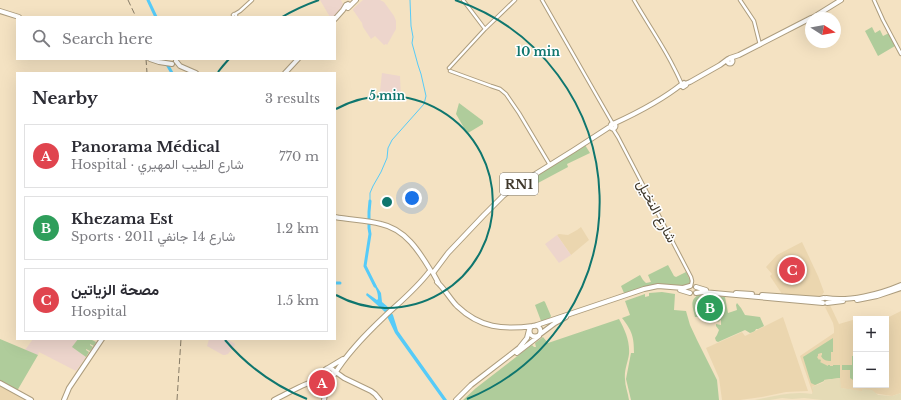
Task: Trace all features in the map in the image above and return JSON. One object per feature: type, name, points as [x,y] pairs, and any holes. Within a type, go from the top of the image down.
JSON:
[{"type":"main road","name":"RN1","points":[[821,12],[841,0]]},
{"type":"main road","points":[[336,18],[354,1]]},
{"type":"main road","points":[[2,13],[16,17]]},
{"type":"main road","name":"RN1","points":[[420,284],[484,215],[513,188],[603,131],[683,85],[805,21]]},
{"type":"main road","points":[[153,60],[159,62],[175,60]]},
{"type":"main road","points":[[175,60],[178,65],[194,72]]},
{"type":"main road","points":[[175,60],[182,70],[188,72]]},
{"type":"main road","points":[[287,72],[297,60]]},
{"type":"main road","points":[[336,217],[389,226],[406,237],[418,250],[431,273],[457,305],[468,315],[481,323],[494,327],[514,328],[534,326],[644,289],[658,286],[683,288],[694,286],[703,290],[825,300]]},
{"type":"main road","name":"RN1","points":[[326,374],[331,378],[348,355],[373,328],[431,273]]},
{"type":"main road","points":[[690,293],[689,289],[691,286]]},
{"type":"main road","points":[[459,400],[474,386],[555,323],[568,316],[644,291],[662,289],[683,290],[693,294],[703,292],[825,300],[868,298],[895,291],[901,286]]},
{"type":"main road","points":[[696,287],[696,293]]},
{"type":"main road","points":[[456,400],[471,385],[519,348],[525,341],[531,328],[534,326]]},
{"type":"main road","points":[[534,326],[539,328],[541,331],[539,335]]},
{"type":"main road","points":[[514,328],[529,332],[533,337],[539,335]]},
{"type":"main road","points":[[63,400],[68,387],[100,340]]},
{"type":"main road","name":"RN1","points":[[274,400],[326,374],[348,355]]},
{"type":"main road","points":[[324,400],[326,374],[334,373],[371,391],[380,400]]},
{"type":"main road","name":"RN1","points":[[312,381],[326,374]]},
{"type":"main road","points":[[326,388],[333,378],[344,378]]},
{"type":"main road","points":[[0,383],[31,400]]},
{"type":"street","points":[[234,16],[252,0]]},
{"type":"street","points":[[463,0],[485,29]]},
{"type":"street","points":[[516,0],[485,29],[454,63],[451,70],[500,89],[506,94],[550,165]]},
{"type":"street","name":"شارع النخيل","points":[[542,0],[609,118],[691,277],[691,286]]},
{"type":"street","points":[[634,0],[665,51],[683,85]]},
{"type":"street","points":[[740,0],[754,21],[760,45]]},
{"type":"street","points":[[874,0],[901,54]]},
{"type":"street","points":[[691,277],[696,287]]},
{"type":"shaded area","points":[[320,0],[341,0],[343,4],[341,10],[336,16],[329,16]]},
{"type":"shaded area","points":[[363,0],[380,0],[384,2],[394,16],[396,21],[396,29],[387,45],[384,45],[375,36],[371,39],[353,10]]},
{"type":"shaded area","points":[[382,73],[400,76],[400,101],[380,91]]},
{"type":"shaded area","points":[[581,227],[589,240],[571,255],[557,235],[568,235]]},
{"type":"shaded area","points":[[557,235],[571,255],[559,263],[545,244]]},
{"type":"shaded area","points":[[802,242],[824,292],[819,297],[782,294],[770,276],[772,274],[766,267],[777,255]]},
{"type":"shaded area","points":[[830,305],[839,324],[853,320],[853,388],[889,388],[889,317],[901,311],[901,393],[892,396],[840,388],[840,378],[824,380],[812,387],[814,391],[813,394],[800,356],[834,333],[833,323],[825,307]]},
{"type":"shaded area","points":[[783,317],[808,391],[786,392],[740,400],[722,400],[719,378],[706,348],[742,332],[745,336]]},
{"type":"shaded area","points":[[32,340],[77,340],[73,347],[86,357],[76,371],[39,352],[38,355],[25,350]]},
{"type":"shaded area","points":[[209,340],[229,340],[235,344],[228,354],[225,355],[207,346]]},
{"type":"shaded area","points":[[0,386],[26,400],[0,400]]},
{"type":"green space","points":[[872,27],[875,33],[880,30],[883,36],[889,33],[895,46],[878,56],[865,31]]},
{"type":"green space","points":[[459,103],[483,121],[483,124],[467,133],[456,114]]},
{"type":"green space","points":[[585,145],[590,153],[567,164],[568,167],[538,183],[534,177]]},
{"type":"green space","points":[[668,265],[676,277],[686,272],[691,282],[689,285],[683,287],[644,288],[624,293],[621,286],[640,275],[646,283],[651,282],[648,275]]},
{"type":"green space","points":[[662,292],[675,294],[674,310],[686,311],[690,325],[717,380],[719,400],[631,400],[626,379],[631,353],[634,353],[634,347],[632,334],[622,318],[630,315],[625,301],[645,294],[645,297],[649,296],[649,293]]},
{"type":"green space","points":[[698,295],[725,297],[728,313],[737,310],[737,303],[745,315],[760,317],[764,326],[750,333],[745,330],[718,342],[715,338],[719,330],[716,324],[721,325],[721,320],[718,322],[714,317],[695,317],[693,300]]},
{"type":"green space","points":[[544,301],[551,316],[550,318],[541,321],[535,305]]},
{"type":"green space","points":[[619,319],[625,331],[629,345],[625,384],[629,400],[463,400],[476,388],[529,347],[532,345],[536,347],[535,343],[543,337],[548,343]]},
{"type":"green space","points":[[833,338],[833,352],[831,352],[831,361],[823,358],[821,356],[822,353],[818,354],[817,357],[819,360],[820,359],[820,362],[828,366],[840,365],[840,378],[824,380],[815,385],[811,383],[803,357]]},
{"type":"green space","points":[[0,339],[38,355],[17,391],[0,381]]},
{"type":"green space","points":[[77,340],[92,340],[96,342],[94,346],[90,344],[93,347],[90,351],[86,349],[89,352],[86,357],[72,347]]},
{"type":"green space","points":[[853,356],[853,380],[850,378],[850,370],[842,370],[842,365],[852,365]]},
{"type":"sand","points":[[840,378],[841,388],[862,391],[862,389],[872,390],[878,395],[892,396],[901,393],[901,400],[822,400],[782,398],[755,400],[791,394],[812,394],[812,387],[824,382],[824,380]]},
{"type":"water","points":[[374,282],[381,293],[382,302],[388,307],[393,315],[398,331],[447,400],[443,400],[395,333],[385,312],[366,295],[367,293],[377,300],[378,299],[378,294],[372,283]]},
{"type":"waterway","points":[[148,0],[156,16]]},
{"type":"waterway","points":[[370,201],[370,193],[387,158],[388,148],[392,140],[424,104],[426,96],[412,43],[413,37],[410,0]]},
{"type":"waterway","points":[[168,66],[171,72]]},
{"type":"waterway","points":[[370,201],[370,234],[365,266],[375,286]]},
{"type":"railway","points":[[128,0],[136,16]]},
{"type":"railway","points":[[146,60],[147,72]]},
{"type":"railway","points":[[177,400],[181,340]]},
{"type":"place","name":"مصحة الزياتين","points":[[792,270]]},
{"type":"place","name":"Khezama Est","points":[[710,308]]},
{"type":"place","name":"Panorama Médical","points":[[322,383]]}]
